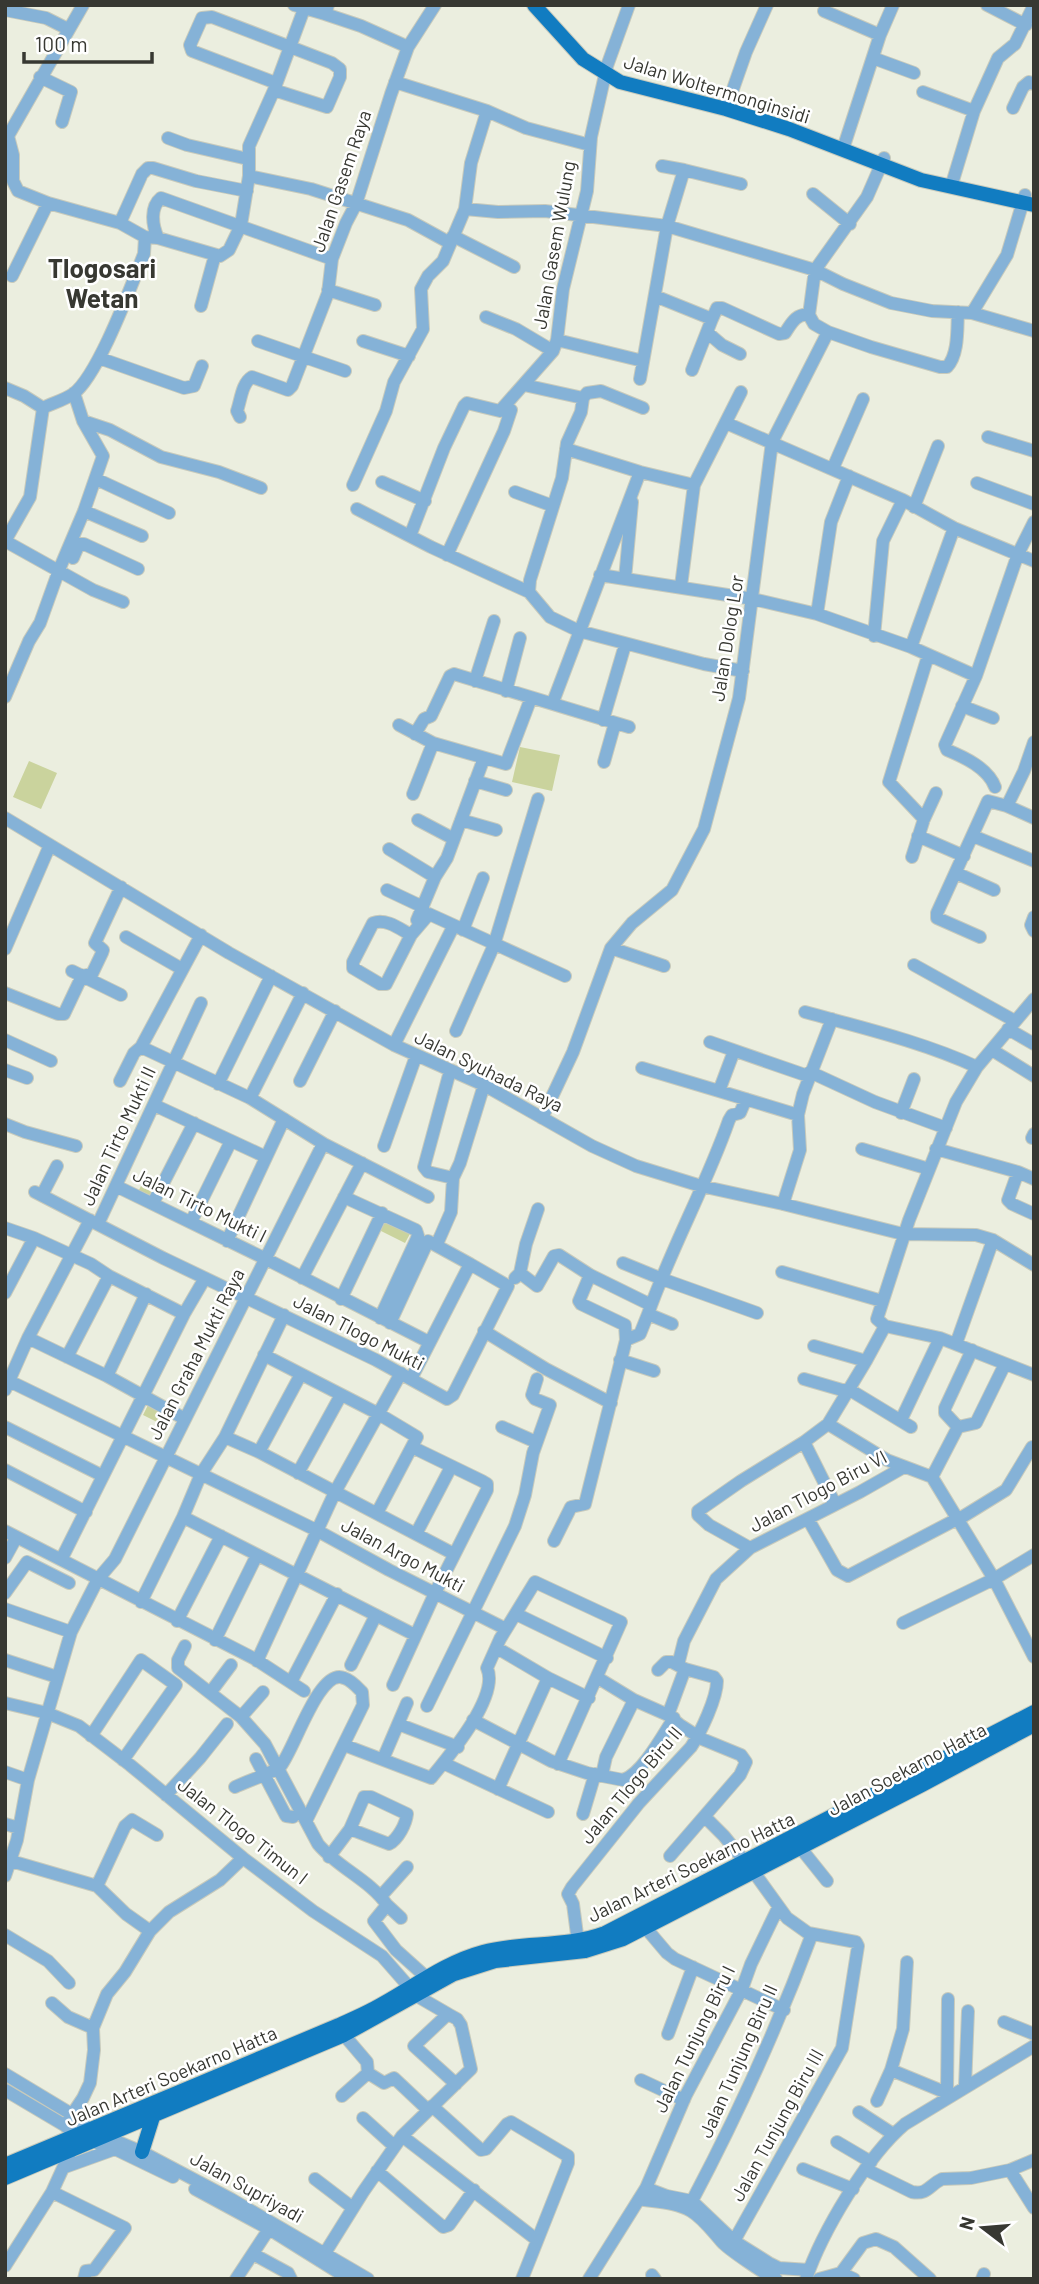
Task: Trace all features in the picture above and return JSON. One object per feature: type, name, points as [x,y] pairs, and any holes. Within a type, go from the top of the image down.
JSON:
[{"type":"main road","name":"Jalan Woltermonginsidi","points":[[534,5],[583,59],[606,70],[792,122],[882,161],[952,183],[1029,199]]},
{"type":"main road","name":"Jalan Woltermonginsidi","points":[[546,5],[577,42],[606,70]]},
{"type":"main road","name":"Jalan Arteri Soekarno Hatta","points":[[5,2178],[87,2138],[413,1992],[426,1977],[462,1959],[485,1951],[578,1942],[628,1922],[749,1866],[865,1807],[1034,1712]]},
{"type":"main road","name":"Jalan Soekarno Hatta","points":[[87,2138],[153,2117],[344,2035],[413,1992],[478,1965],[585,1951],[623,1939],[749,1866],[799,1846],[865,1807],[1034,1725]]},
{"type":"main road","points":[[142,2152],[153,2117]]},
{"type":"main road","name":"Jalan Arteri Soekarno Hatta","points":[[5,2165],[87,2138]]},
{"type":"street","points":[[83,5],[7,135],[13,155],[9,186],[48,202],[120,222],[151,237],[220,256],[226,254],[241,225],[249,176],[249,146],[275,87],[299,7],[327,10],[408,47]]},
{"type":"street","name":"Jalan Gasem Raya","points":[[240,417],[237,411],[249,378],[288,390],[296,376],[328,290],[332,259],[345,223],[356,204],[408,47],[435,5]]},
{"type":"street","name":"Jalan Gasem Wulung","points":[[505,406],[555,345],[563,289],[587,191],[590,145],[606,70],[629,5]]},
{"type":"street","points":[[727,106],[746,52],[768,5]]},
{"type":"street","points":[[845,145],[880,35],[893,5]]},
{"type":"street","points":[[986,5],[1026,24]]},
{"type":"street","points":[[952,183],[974,111],[998,58],[1016,44],[1034,5]]},
{"type":"street","points":[[5,10],[46,18],[68,29]]},
{"type":"street","points":[[824,11],[880,35]]},
{"type":"street","points":[[208,16],[289,46],[332,63],[340,69],[340,77],[330,102],[324,108],[196,54],[190,45],[202,18],[208,16]]},
{"type":"street","points":[[873,58],[914,73]]},
{"type":"street","points":[[40,77],[71,92],[62,122]]},
{"type":"street","points":[[395,82],[487,111],[526,128],[590,145]]},
{"type":"street","points":[[1013,108],[1023,86],[1029,82],[1034,84]]},
{"type":"street","points":[[923,92],[974,111]]},
{"type":"street","points":[[353,485],[386,411],[394,382],[424,329],[421,289],[428,276],[443,261],[465,209],[471,163],[487,111]]},
{"type":"street","points":[[168,138],[248,159]]},
{"type":"street","points":[[882,161],[867,197],[816,270],[809,315],[814,324],[828,332],[871,348],[947,367],[954,354],[958,312]]},
{"type":"street","points":[[662,166],[741,184]]},
{"type":"street","points":[[120,222],[142,174],[148,168],[247,191]]},
{"type":"street","points":[[640,379],[667,226],[684,170]]},
{"type":"street","points":[[249,176],[311,189],[422,226],[514,267]]},
{"type":"street","points":[[135,190],[332,259]]},
{"type":"street","points":[[813,194],[850,224]]},
{"type":"street","points":[[43,408],[74,393],[99,358],[151,237],[158,199]]},
{"type":"street","points":[[972,313],[1007,255],[1029,199]]},
{"type":"street","points":[[12,276],[48,202]]},
{"type":"street","points":[[465,209],[498,212],[545,211],[667,226],[816,270],[891,303],[932,311],[972,313],[1034,331]]},
{"type":"street","points":[[201,306],[215,255]]},
{"type":"street","points":[[328,290],[375,305]]},
{"type":"street","points":[[655,296],[712,319]]},
{"type":"street","points":[[692,370],[717,308],[782,334],[801,314],[809,315]]},
{"type":"street","points":[[486,317],[555,345],[643,361]]},
{"type":"street","name":"Jalan Dolog Lor","points":[[542,1118],[573,1052],[611,948],[632,923],[672,890],[704,829],[736,710],[743,671],[772,442],[828,332]]},
{"type":"street","points":[[708,333],[722,345],[740,354]]},
{"type":"street","points":[[258,341],[345,371]]},
{"type":"street","points":[[363,341],[409,356]]},
{"type":"street","points":[[99,358],[184,388],[194,386],[202,366]]},
{"type":"street","points":[[524,385],[583,398]]},
{"type":"street","points":[[5,387],[43,408]]},
{"type":"street","points":[[529,592],[530,580],[562,478],[566,449],[581,412],[583,398],[592,391],[601,391],[643,408]]},
{"type":"street","points":[[681,586],[694,485],[741,392]]},
{"type":"street","points":[[5,697],[29,641],[40,623],[99,480],[103,456],[74,393]]},
{"type":"street","points":[[833,468],[863,399]]},
{"type":"street","points":[[410,536],[444,448],[464,406],[467,403],[496,412],[505,406],[511,410],[502,435],[447,555]]},
{"type":"street","points":[[43,408],[30,497],[5,541],[93,590],[123,603]]},
{"type":"street","points":[[89,423],[161,457],[219,472],[261,488]]},
{"type":"street","points":[[726,423],[833,468],[954,528],[1034,561]]},
{"type":"street","points":[[988,437],[1034,451]]},
{"type":"street","points":[[874,636],[883,541],[908,504],[938,446]]},
{"type":"street","points":[[566,449],[640,472],[694,485]]},
{"type":"street","points":[[553,702],[640,472]]},
{"type":"street","points":[[817,614],[831,522],[849,476]]},
{"type":"street","points":[[99,480],[169,513]]},
{"type":"street","points":[[382,482],[425,501]]},
{"type":"street","points":[[977,483],[1034,504]]},
{"type":"street","points":[[625,579],[633,491]]},
{"type":"street","points":[[515,492],[553,506]]},
{"type":"street","points":[[357,509],[447,555],[529,592],[550,617],[579,631],[625,645],[743,671]]},
{"type":"street","points":[[84,511],[142,536]]},
{"type":"street","points":[[995,787],[990,778],[970,760],[945,748],[945,742],[976,676],[1018,554],[1034,522]]},
{"type":"street","points":[[911,647],[954,528]]},
{"type":"street","points":[[62,572],[79,544],[138,569]]},
{"type":"street","points":[[600,575],[754,599],[817,614],[911,647],[976,676]]},
{"type":"street","points":[[475,681],[494,621]]},
{"type":"street","points":[[506,691],[520,638]]},
{"type":"street","points":[[604,762],[609,722],[625,645]]},
{"type":"street","points":[[923,819],[889,782],[928,656]]},
{"type":"street","points":[[415,734],[424,719],[432,716],[451,675],[458,674],[629,727]]},
{"type":"street","points":[[399,725],[433,743],[506,764],[531,698]]},
{"type":"street","points":[[962,706],[993,718]]},
{"type":"street","points":[[1007,806],[1029,773],[1034,742]]},
{"type":"street","points":[[414,794],[433,743]]},
{"type":"street","points":[[423,914],[484,758]]},
{"type":"street","points":[[475,780],[506,790]]},
{"type":"street","points":[[912,856],[923,819],[936,793]]},
{"type":"street","points":[[456,1031],[494,944],[538,799]]},
{"type":"street","points":[[980,937],[937,917],[988,801],[1034,818]]},
{"type":"street","name":"Jalan Syuhada Raya","points":[[5,818],[271,976],[394,1045],[484,1086],[592,1146],[636,1166],[701,1186],[903,1234],[976,1236],[993,1240],[1034,1265]]},
{"type":"street","points":[[418,820],[454,839]]},
{"type":"street","points":[[461,820],[496,830]]},
{"type":"street","points":[[918,836],[964,856]]},
{"type":"street","points":[[973,836],[1034,861]]},
{"type":"street","points":[[5,949],[50,845]]},
{"type":"street","points":[[389,849],[436,877]]},
{"type":"street","points":[[411,935],[384,921],[373,923],[353,962],[353,968],[380,984],[386,984],[450,864]]},
{"type":"street","points":[[957,873],[994,890]]},
{"type":"street","points":[[394,1045],[483,878]]},
{"type":"street","points":[[77,973],[92,974],[103,953],[95,943],[121,887]]},
{"type":"street","points":[[387,890],[423,914],[565,976]]},
{"type":"street","points":[[120,1081],[201,935]]},
{"type":"street","points":[[126,936],[182,969]]},
{"type":"street","points":[[611,948],[664,966]]},
{"type":"street","points":[[914,965],[1011,1025],[1034,1044]]},
{"type":"street","points":[[5,993],[61,1015],[64,1014],[77,973]]},
{"type":"street","points":[[77,973],[121,995]]},
{"type":"street","points":[[218,1084],[271,976]]},
{"type":"street","points":[[250,1098],[303,993]]},
{"type":"street","name":"Jalan Tirto Mukti II","points":[[7,1384],[71,1256],[116,1186],[201,1003]]},
{"type":"street","points":[[1032,1004],[977,1067],[956,1102],[903,1234],[877,1319],[885,1326],[940,1338],[1034,1375]]},
{"type":"street","points":[[300,1081],[335,1011]]},
{"type":"street","points":[[805,1012],[942,1052],[977,1067]]},
{"type":"street","points":[[783,1204],[800,1150],[798,1115],[809,1074],[832,1019]]},
{"type":"street","points":[[5,1040],[51,1061]]},
{"type":"street","points":[[710,1042],[809,1074],[901,1113],[946,1128]]},
{"type":"street","points":[[141,1047],[250,1098],[323,1144],[428,1197]]},
{"type":"street","points":[[992,1050],[1034,1076]]},
{"type":"street","points":[[719,1091],[734,1051]]},
{"type":"street","points":[[384,1146],[416,1056]]},
{"type":"street","points":[[642,1068],[798,1115]]},
{"type":"street","points":[[5,1070],[27,1078]]},
{"type":"street","points":[[450,1071],[424,1167],[428,1172],[453,1178]]},
{"type":"street","points":[[901,1113],[914,1079]]},
{"type":"street","points":[[385,1321],[428,1240],[451,1212],[453,1178],[484,1086]]},
{"type":"street","points":[[626,1334],[640,1334],[701,1186],[717,1155],[729,1120],[732,1115],[740,1114],[746,1098]]},
{"type":"street","points":[[154,1105],[266,1157]]},
{"type":"street","points":[[227,1241],[284,1119]]},
{"type":"street","points":[[153,1203],[194,1123]]},
{"type":"street","points":[[5,1124],[76,1146]]},
{"type":"street","points":[[191,1222],[231,1141]]},
{"type":"street","name":"Jalan Graha Mukti Raya","points":[[5,1876],[19,1828],[28,1780],[76,1618],[98,1579],[115,1559],[323,1144]]},
{"type":"street","points":[[862,1149],[929,1169]]},
{"type":"street","points":[[936,1149],[1034,1179]]},
{"type":"street","points":[[302,1278],[362,1163]]},
{"type":"street","name":"Jalan Tlogo Mukti","points":[[57,1166],[39,1193],[406,1376],[444,1398],[453,1395],[484,1331]]},
{"type":"street","points":[[1018,1172],[1008,1200],[1034,1214]]},
{"type":"street","name":"Jalan Tirto Mukti I","points":[[116,1186],[429,1342]]},
{"type":"street","points":[[344,1197],[416,1230],[428,1240],[508,1287]]},
{"type":"street","points":[[538,1209],[520,1273],[508,1287],[484,1331],[611,1404]]},
{"type":"street","points":[[341,1299],[382,1213]]},
{"type":"street","points":[[5,1228],[31,1242],[91,1264],[184,1314]]},
{"type":"street","points":[[956,1344],[993,1240]]},
{"type":"street","points":[[5,1293],[31,1242]]},
{"type":"street","points":[[520,1273],[537,1286],[555,1255],[564,1257],[673,1324]]},
{"type":"street","points":[[623,1262],[757,1313]]},
{"type":"street","points":[[257,1661],[316,1530],[377,1413],[429,1342],[470,1264]]},
{"type":"street","points":[[782,1272],[882,1301]]},
{"type":"street","points":[[554,1541],[571,1507],[584,1503],[611,1404],[626,1334],[624,1324],[580,1304],[590,1275]]},
{"type":"street","points":[[68,1357],[109,1276]]},
{"type":"street","points":[[62,1558],[184,1314],[205,1278]]},
{"type":"street","points":[[107,1376],[146,1294]]},
{"type":"street","points":[[141,1602],[201,1474],[225,1437],[284,1315]]},
{"type":"street","points":[[750,1548],[709,1525],[698,1515],[698,1511],[828,1424],[885,1326]]},
{"type":"street","points":[[28,1338],[107,1376],[185,1419]]},
{"type":"street","points":[[804,1378],[850,1390],[906,1423],[940,1338]]},
{"type":"street","points":[[814,1346],[866,1361]]},
{"type":"street","points":[[958,1427],[945,1408],[972,1350]]},
{"type":"street","points":[[264,1356],[415,1434],[416,1440],[377,1513]]},
{"type":"street","points":[[620,1360],[654,1371]]},
{"type":"street","points":[[932,1477],[958,1427],[976,1423],[1005,1364]]},
{"type":"street","points":[[259,1452],[300,1374]]},
{"type":"street","points":[[427,1706],[522,1508],[536,1442],[550,1405],[532,1395],[537,1379]]},
{"type":"street","name":"Jalan Argo Mukti","points":[[7,1384],[123,1436],[316,1530],[506,1629]]},
{"type":"street","points":[[298,1473],[341,1395]]},
{"type":"street","points":[[828,1424],[887,1460],[932,1477],[993,1578],[1034,1657]]},
{"type":"street","points":[[502,1426],[536,1442]]},
{"type":"street","points":[[5,1427],[103,1476]]},
{"type":"street","points":[[225,1437],[259,1452],[454,1554]]},
{"type":"street","points":[[804,1442],[835,1504]]},
{"type":"street","points":[[393,1685],[435,1593],[484,1497],[487,1484],[412,1447]]},
{"type":"street","points":[[808,1519],[840,1573],[848,1576],[959,1519],[1006,1490],[1032,1447]]},
{"type":"street","points":[[416,1534],[451,1467]]},
{"type":"street","name":"Jalan Tlogo Biru VI","points":[[599,1774],[628,1779],[646,1760],[671,1716],[684,1641],[716,1579],[750,1548],[904,1467]]},
{"type":"street","points":[[5,1470],[86,1512]]},
{"type":"street","points":[[183,1517],[415,1635]]},
{"type":"street","points":[[5,1558],[10,1534],[62,1558],[257,1661],[304,1691]]},
{"type":"street","points":[[177,1620],[220,1536]]},
{"type":"street","points":[[215,1640],[257,1555]]},
{"type":"street","points":[[903,1623],[1034,1555]]},
{"type":"street","points":[[5,1593],[27,1562],[69,1583]]},
{"type":"street","points":[[344,1745],[431,1778],[458,1747],[473,1720],[489,1685],[491,1677],[487,1668],[506,1629],[535,1582],[621,1622],[558,1764]]},
{"type":"street","points":[[291,1682],[337,1594]]},
{"type":"street","points":[[5,1609],[71,1632]]},
{"type":"street","points":[[516,1614],[607,1658]]},
{"type":"street","points":[[351,1665],[376,1615]]},
{"type":"street","points":[[185,1646],[178,1660],[178,1668],[241,1717],[265,1744],[279,1769],[300,1819],[318,1844],[329,1857],[401,1918]]},
{"type":"street","points":[[497,1648],[589,1698]]},
{"type":"street","points":[[5,1660],[57,1677]]},
{"type":"street","points":[[91,1736],[141,1660],[176,1685],[123,1760]]},
{"type":"street","points":[[658,1670],[666,1662],[681,1667]]},
{"type":"street","points":[[210,1693],[231,1665]]},
{"type":"street","name":"Jalan Tlogo Biru II","points":[[578,1942],[573,1904],[568,1894],[639,1802],[691,1747],[698,1737],[716,1690],[717,1681],[714,1677],[681,1667]]},
{"type":"street","points":[[235,1787],[279,1769],[316,1697],[328,1680],[344,1677],[362,1692],[363,1705],[344,1745],[300,1819]]},
{"type":"street","points":[[498,1789],[548,1678]]},
{"type":"street","points":[[598,1678],[634,1700],[671,1716],[698,1737],[741,1755],[746,1762],[740,1775],[670,1856]]},
{"type":"street","points":[[241,1717],[264,1692]]},
{"type":"street","points":[[583,1814],[606,1757],[634,1700]]},
{"type":"street","name":"Jalan Tlogo Timun I","points":[[5,1703],[47,1713],[79,1726],[243,1858],[313,1911],[382,1956],[413,1992],[448,2014]]},
{"type":"street","points":[[383,1759],[407,1703]]},
{"type":"street","points":[[473,1720],[558,1764],[599,1774]]},
{"type":"street","points":[[166,1795],[227,1724]]},
{"type":"street","points":[[398,1724],[458,1747]]},
{"type":"street","points":[[256,1759],[286,1816],[300,1819]]},
{"type":"street","points":[[443,1763],[548,1812]]},
{"type":"street","points":[[5,1772],[28,1780]]},
{"type":"street","points":[[329,1857],[351,1829],[364,1797],[371,1797],[407,1814],[404,1826],[389,1844],[351,1829]]},
{"type":"street","points":[[705,1817],[749,1866],[787,1918],[812,1934]]},
{"type":"street","points":[[97,1886],[116,1843],[130,1821],[157,1835]]},
{"type":"street","points":[[5,1824],[19,1828]]},
{"type":"street","points":[[799,1846],[827,1881]]},
{"type":"street","points":[[68,2120],[90,2083],[94,2050],[93,2028],[107,1994],[125,1972],[150,1931],[169,1912],[220,1880],[243,1858]]},
{"type":"street","points":[[11,1861],[97,1886],[119,1908],[150,1931]]},
{"type":"street","points":[[407,1867],[374,1921],[396,1950],[426,1977]]},
{"type":"street","name":"Jalan Tunjung Biru I","points":[[589,2279],[642,2193],[684,2100],[742,1989],[778,1908]]},
{"type":"street","points":[[645,1927],[667,1953],[784,2010]]},
{"type":"street","name":"Jalan Tunjung Biru III","points":[[734,2241],[842,2048],[858,1943],[812,1934]]},
{"type":"street","name":"Jalan Tunjung Biru II","points":[[692,2201],[755,2076],[784,2010],[812,1934]]},
{"type":"street","points":[[5,1935],[48,1961],[69,1983]]},
{"type":"street","points":[[877,2101],[891,2070],[903,2029],[907,1962]]},
{"type":"street","points":[[668,2034],[693,1967]]},
{"type":"street","points":[[948,1999],[948,2095]]},
{"type":"street","points":[[52,2003],[68,2017],[93,2028]]},
{"type":"street","points":[[965,2087],[968,2011]]},
{"type":"street","points":[[323,2257],[398,2141],[430,2108],[456,2084],[471,2069],[461,2025],[448,2014],[414,2046],[456,2084]]},
{"type":"street","points":[[1004,2022],[1034,2035]]},
{"type":"street","points":[[344,2035],[367,2062],[368,2073]]},
{"type":"street","points":[[811,2276],[815,2254],[853,2189],[893,2134],[948,2095],[1034,2046]]},
{"type":"street","points":[[891,2070],[948,2095]]},
{"type":"street","points":[[342,2096],[368,2073]]},
{"type":"street","points":[[368,2073],[384,2083],[394,2078],[481,2150],[486,2149],[511,2122],[566,2153],[569,2160],[537,2240],[526,2277]]},
{"type":"street","points":[[5,2074],[68,2120],[87,2138],[65,2167],[5,2266]]},
{"type":"street","points":[[641,2080],[684,2100]]},
{"type":"street","points":[[5,2090],[68,2120]]},
{"type":"street","points":[[859,2112],[893,2134]]},
{"type":"street","points":[[363,2118],[474,2190],[537,2240]]},
{"type":"street","name":"Jalan Supriyadi","points":[[87,2138],[183,2178],[323,2257],[349,2279]]},
{"type":"street","name":"Jalan Supriyadi","points":[[87,2138],[142,2152],[269,2229],[368,2279]]},
{"type":"street","points":[[837,2142],[868,2166],[920,2194],[942,2179],[965,2179],[1010,2170],[1034,2160]]},
{"type":"street","points":[[65,2167],[115,2149]]},
{"type":"street","points":[[803,2169],[853,2189]]},
{"type":"street","points":[[1010,2170],[1034,2208]]},
{"type":"street","points":[[377,2171],[443,2227],[449,2225],[474,2190]]},
{"type":"street","points":[[315,2179],[353,2208]]},
{"type":"street","points":[[52,2192],[125,2228],[94,2270],[86,2271],[84,2279]]},
{"type":"street","points":[[642,2193],[692,2201],[734,2241],[779,2268],[811,2276],[841,2273],[854,2279]]},
{"type":"street","points":[[642,2193],[690,2210],[730,2250],[776,2279]]},
{"type":"street","points":[[236,2279],[269,2229]]},
{"type":"street","points":[[841,2273],[863,2243],[876,2239],[894,2247],[929,2278]]},
{"type":"street","points":[[253,2254],[288,2273],[291,2279]]},
{"type":"green space","points":[[520,747],[560,755],[552,791],[512,782]]},
{"type":"green space","points":[[29,761],[57,773],[41,809],[13,797]]},
{"type":"green space","points":[[146,1176],[160,1183],[152,1199],[138,1192]]},
{"type":"green space","points":[[385,1218],[411,1232],[405,1243],[379,1230]]},
{"type":"green space","points":[[148,1405],[165,1414],[161,1424],[143,1415]]},
{"type":"district","name":"Tlogosari Wetan","points":[[102,284]]}]
